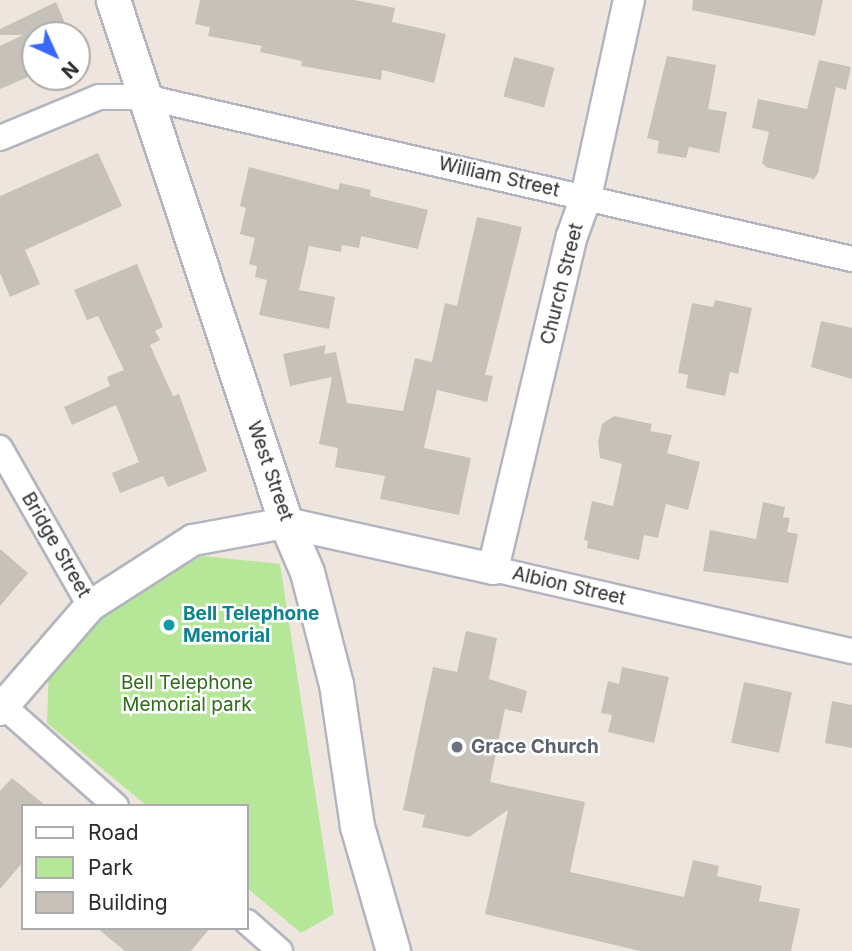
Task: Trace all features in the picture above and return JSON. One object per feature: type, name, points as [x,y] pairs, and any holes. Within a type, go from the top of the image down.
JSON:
[{"type":"main road","name":"West Street","points":[[113,0],[286,523],[307,572],[336,684],[357,826],[393,951]]},
{"type":"street","name":"Church Street","points":[[494,569],[572,236],[586,197],[629,0]]},
{"type":"street","name":"William Street","points":[[0,138],[99,97],[145,97],[852,259]]},
{"type":"street","name":"Bridge Street","points":[[0,448],[90,606]]},
{"type":"street","name":"Albion Street","points":[[286,523],[852,651]]},
{"type":"street","points":[[114,804],[1,707],[90,606],[193,540],[286,523]]},
{"type":"street","points":[[248,923],[280,951]]},
{"type":"green space","name":"Bell Telephone Memorial park","points":[[202,556],[280,564],[334,914],[301,933],[248,889],[248,804],[145,804],[47,723],[49,667],[102,612]]},
{"type":"building","points":[[200,0],[354,0],[395,8],[392,22],[446,34],[434,83],[382,70],[381,80],[301,66],[302,61],[260,52],[262,46],[208,36],[210,27],[195,24]]},
{"type":"building","points":[[693,0],[823,0],[815,36],[692,10]]},
{"type":"building","points":[[56,2],[64,21],[21,21],[21,35],[0,35],[0,29]]},
{"type":"building","points":[[21,36],[21,80],[0,89],[0,46]]},
{"type":"building","points":[[667,56],[716,65],[708,109],[727,112],[719,153],[689,147],[686,158],[657,153],[659,141],[647,138]]},
{"type":"building","points":[[514,57],[555,68],[544,107],[503,97]]},
{"type":"building","points":[[819,60],[851,67],[846,90],[836,87],[818,173],[814,179],[766,167],[762,163],[769,132],[752,128],[758,99],[807,109]]},
{"type":"building","points":[[98,153],[122,206],[25,250],[40,284],[10,297],[0,273],[0,196]]},
{"type":"building","points":[[249,167],[338,190],[340,183],[371,190],[370,196],[428,210],[418,249],[361,236],[359,248],[342,245],[341,252],[309,246],[299,290],[335,297],[329,329],[259,315],[267,280],[255,277],[257,266],[249,264],[255,238],[240,234],[246,208],[240,206]]},
{"type":"building","points":[[477,217],[522,227],[485,375],[493,376],[487,402],[437,390],[424,448],[471,458],[459,515],[380,499],[385,476],[335,467],[338,448],[319,444],[332,377],[290,386],[283,354],[326,345],[324,354],[336,352],[347,403],[403,411],[415,358],[432,362],[445,303],[457,306]]},
{"type":"building","points":[[137,264],[163,327],[155,331],[160,340],[150,345],[173,396],[179,394],[207,471],[168,487],[163,476],[120,493],[112,473],[139,462],[116,405],[72,425],[64,407],[110,386],[107,377],[124,370],[98,316],[87,320],[74,290]]},
{"type":"building","points":[[715,300],[752,308],[738,374],[730,372],[725,396],[686,388],[688,375],[678,373],[692,303],[713,307]]},
{"type":"building","points":[[821,321],[852,328],[852,379],[811,367]]},
{"type":"building","points":[[614,416],[652,424],[650,431],[672,435],[667,453],[700,462],[688,510],[666,504],[658,538],[644,535],[639,560],[587,548],[588,541],[584,540],[592,501],[613,506],[622,464],[600,458],[598,442],[602,424]]},
{"type":"building","points":[[763,502],[785,507],[783,517],[790,518],[787,532],[798,534],[788,583],[703,571],[710,530],[756,539]]},
{"type":"building","points":[[0,549],[28,573],[0,606]]},
{"type":"building","name":"Grace Church","points":[[466,631],[497,638],[489,679],[527,691],[522,713],[505,709],[490,782],[585,802],[570,872],[684,897],[693,860],[719,866],[717,876],[762,886],[759,901],[800,909],[791,951],[640,951],[485,914],[508,810],[469,837],[422,827],[425,815],[403,810],[433,667],[457,672]]},
{"type":"building","points":[[622,667],[669,677],[654,743],[608,732],[612,715],[601,713],[608,681],[619,684]]},
{"type":"building","points":[[744,682],[792,692],[779,753],[731,743]]},
{"type":"building","points":[[832,701],[852,705],[852,748],[825,743]]},
{"type":"building","points":[[12,778],[44,804],[21,804],[21,864],[0,889],[0,791]]},
{"type":"building","points":[[99,930],[208,930],[191,951],[125,951]]},
{"type":"place","name":"Bell Telephone Memorial","points":[[169,625]]},
{"type":"place","name":"Grace Church","points":[[457,747]]}]
